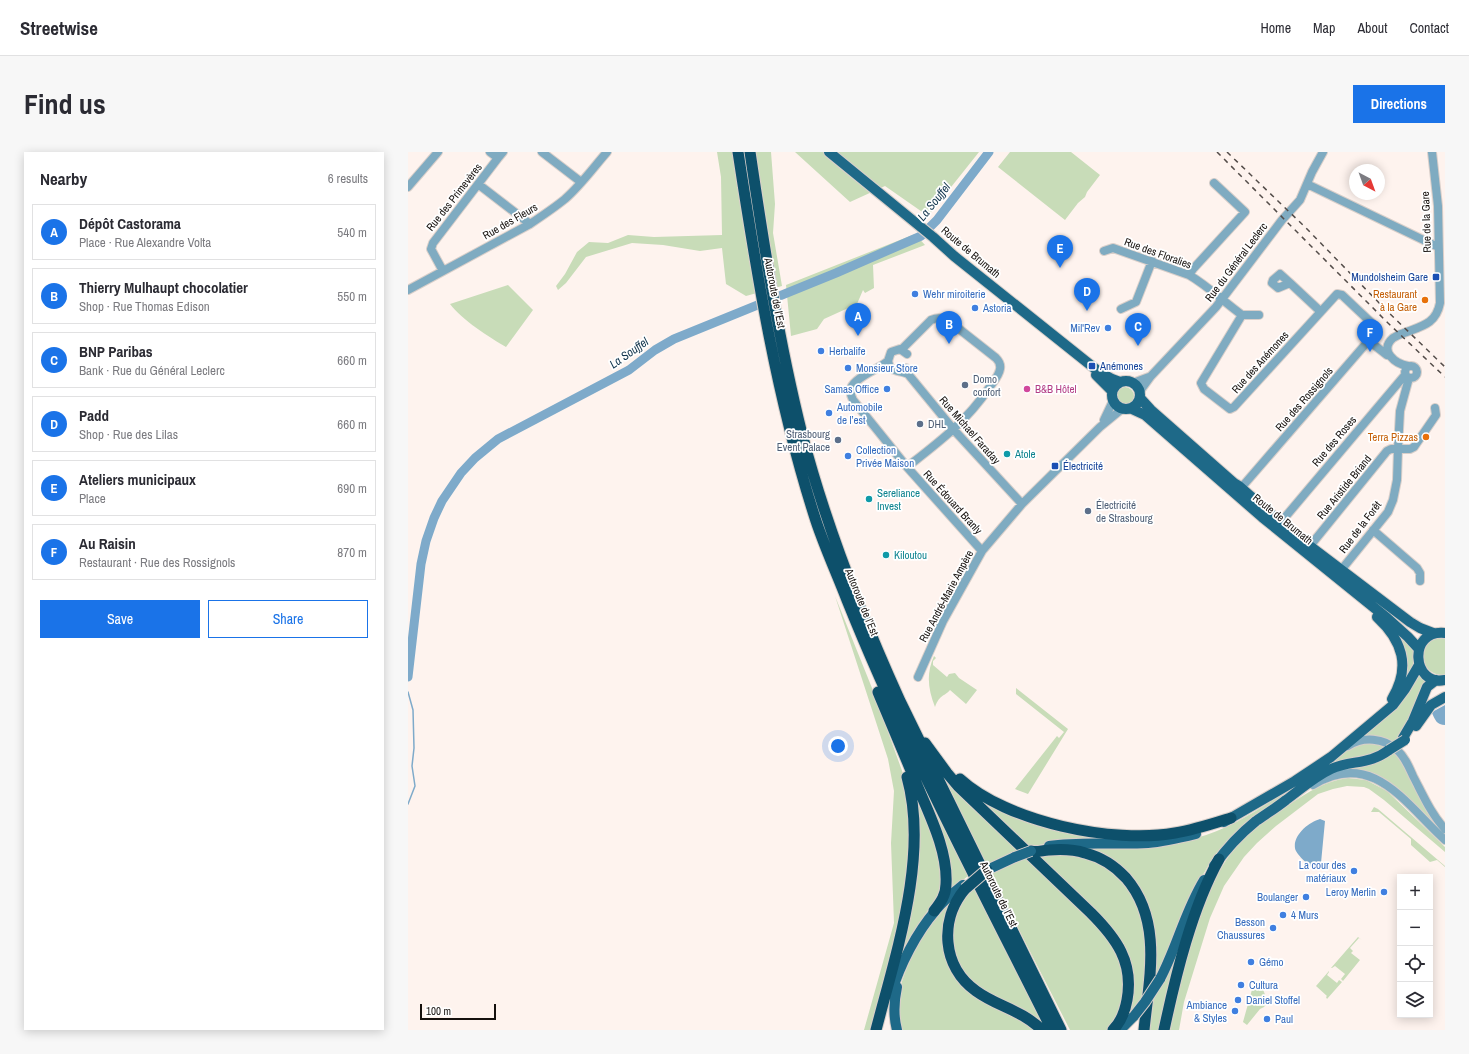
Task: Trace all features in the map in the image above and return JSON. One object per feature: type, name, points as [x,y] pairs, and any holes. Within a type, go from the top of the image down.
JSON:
[{"type":"highway","name":"Autoroute de l’Est","points":[[738,152],[760,284],[830,528],[882,661],[916,736],[1061,1030]]},
{"type":"highway","name":"Autoroute de l’Est","points":[[750,152],[770,280],[771,319],[782,400],[816,522],[881,682],[1052,1030]]},
{"type":"highway","points":[[816,522],[863,654],[929,816],[944,858],[946,889],[943,898],[934,911]]},
{"type":"highway","points":[[868,626],[924,735],[952,772],[991,801],[1020,814],[1062,826],[1132,836],[1175,834],[1231,818]]},
{"type":"highway","points":[[905,699],[913,721],[946,773],[968,796],[1104,925],[1116,942],[1128,970],[1129,991],[1125,1010],[1121,1019],[1113,1030]]},
{"type":"highway","points":[[876,1030],[902,926],[909,891],[914,838],[914,817],[911,790],[891,723]]},
{"type":"highway","points":[[1031,851],[1046,848],[1074,850],[1096,857],[1122,874],[1139,898],[1148,920],[1151,943],[1150,971],[1144,1030]]},
{"type":"highway","points":[[1164,1030],[1176,978],[1190,931],[1206,886],[1219,859]]},
{"type":"highway","points":[[992,867],[964,887],[954,906],[949,920],[947,943],[954,966],[964,980],[976,992],[1027,1017],[1042,1030]]},
{"type":"main road","name":"Route de Brumath","points":[[829,152],[1098,371],[1120,382]]},
{"type":"main road","name":"Route de Brumath","points":[[1042,325],[1107,385],[1113,396]]},
{"type":"main road","points":[[1126,381],[1138,391],[1138,403],[1127,409],[1116,405],[1113,396],[1116,385],[1120,382],[1126,381]]},
{"type":"main road","name":"Route de Brumath","points":[[1138,391],[1151,410],[1164,421],[1170,421],[1236,481],[1240,487],[1310,546],[1410,622],[1433,633]]},
{"type":"main road","name":"Route de Brumath","points":[[1127,409],[1145,415],[1234,493],[1387,618],[1419,649]]},
{"type":"main road","points":[[1317,562],[1322,570],[1370,610],[1390,630],[1396,639],[1403,658],[1401,678],[1393,697],[1386,707],[1353,738]]},
{"type":"main road","points":[[1046,848],[1064,844],[1149,843],[1176,839],[1210,829],[1231,818],[1294,781],[1331,757],[1393,705],[1405,689],[1419,665],[1418,653],[1422,643],[1433,633],[1445,633]]},
{"type":"main road","points":[[1419,665],[1429,677],[1440,680]]},
{"type":"main road","points":[[1404,739],[1427,687],[1440,680]]},
{"type":"main road","points":[[1120,1030],[1145,1002],[1160,979],[1172,956],[1202,884],[1232,843],[1247,829],[1287,800],[1303,786],[1333,768],[1346,764],[1367,761],[1388,751],[1404,739],[1428,708],[1438,699],[1445,697]]},
{"type":"main road","points":[[992,867],[1031,851]]},
{"type":"main road","points":[[880,1030],[899,970],[912,945],[934,911],[964,887]]},
{"type":"main road","points":[[897,1030],[894,1012],[896,991],[912,945]]},
{"type":"street","points":[[490,152],[500,155]]},
{"type":"street","points":[[542,152],[581,182]]},
{"type":"street","name":"Rue des Fleurs","points":[[408,290],[530,224],[549,212],[565,199],[607,152]]},
{"type":"street","name":"Rue du Général Leclerc","points":[[1138,391],[1208,316],[1282,220],[1300,200],[1323,152]]},
{"type":"street","name":"Rue de la Gare","points":[[1393,336],[1426,322],[1434,314],[1442,292],[1438,206],[1432,152]]},
{"type":"street","points":[[408,187],[434,153]]},
{"type":"street","name":"Rue des Primevères","points":[[443,271],[431,249],[432,243],[500,155]]},
{"type":"street","points":[[1189,275],[1245,212],[1214,183]]},
{"type":"street","points":[[478,184],[530,224]]},
{"type":"street","points":[[1307,184],[1441,257]]},
{"type":"street","name":"Rue des Floralies","points":[[1104,251],[1113,248],[1189,275],[1199,281],[1221,300]]},
{"type":"street","points":[[1121,310],[1136,302],[1152,261]]},
{"type":"street","points":[[1290,283],[1320,312]]},
{"type":"street","name":"Rue des Anémones","points":[[1242,315],[1201,383],[1204,388],[1230,409],[1234,407],[1335,296],[1340,294],[1377,328],[1376,332],[1369,341]]},
{"type":"street","points":[[1221,300],[1242,315],[1259,315]]},
{"type":"street","points":[[904,352],[908,344],[931,320],[943,318],[949,321],[1000,362],[1001,368],[991,386],[963,421],[954,430],[907,467]]},
{"type":"street","points":[[1387,355],[1386,346],[1393,336]]},
{"type":"street","points":[[1393,336],[1388,345],[1390,355],[1406,372]]},
{"type":"street","points":[[1369,341],[1387,355],[1394,364],[1406,372]]},
{"type":"street","name":"Rue des Rossignols","points":[[1240,487],[1369,341]]},
{"type":"street","points":[[897,349],[904,352],[909,359],[905,371],[895,370],[889,364],[891,352],[897,349]]},
{"type":"street","name":"Rue Édouard Branly","points":[[889,364],[867,374],[854,383],[851,388],[853,400],[907,467],[982,552]]},
{"type":"street","name":"Rue Michael Faraday","points":[[905,371],[954,430],[1022,504]]},
{"type":"street","name":"Rue de la Forêt","points":[[1342,569],[1388,512],[1393,500],[1398,480],[1400,411],[1406,372]]},
{"type":"street","name":"Rue des Roses","points":[[1281,522],[1406,372]]},
{"type":"street","name":"Rue André-Marie Ampère","points":[[1100,427],[1113,396]]},
{"type":"street","name":"Rue Aristide Briand","points":[[1310,546],[1387,451],[1391,449],[1410,449],[1416,445],[1436,415],[1435,408]]},
{"type":"street","name":"Rue André-Marie Ampère","points":[[918,677],[943,621],[982,552],[1022,504],[1100,427],[1127,409]]},
{"type":"street","points":[[1373,530],[1417,568],[1420,573],[1420,581]]},
{"type":"street","points":[[1331,757],[1352,743],[1361,740],[1375,740],[1390,745],[1404,758],[1433,813],[1445,829]]},
{"type":"street","points":[[1287,800],[1321,780],[1330,777],[1347,774],[1366,775],[1386,784],[1445,840]]},
{"type":"green space","points":[[717,152],[771,152],[775,204],[773,233],[782,286],[746,296],[726,284],[722,248],[700,251],[663,245],[632,243],[586,257],[566,283],[558,290],[556,286],[565,274],[577,252],[589,242],[608,243],[628,235],[654,237],[722,235],[721,177]]},
{"type":"green space","points":[[795,152],[979,152],[928,216],[885,186],[850,202]]},
{"type":"green space","points":[[1010,152],[1071,152],[1100,175],[1085,197],[1078,203],[1065,220],[998,167]]},
{"type":"green space","points":[[915,234],[925,245],[873,265],[874,288],[865,293],[863,290],[857,304],[824,319],[817,329],[791,336],[786,285]]},
{"type":"green space","points":[[508,285],[533,310],[506,347],[461,316],[450,304]]},
{"type":"green space","points":[[1121,387],[1129,387],[1134,392],[1132,403],[1129,405],[1121,405],[1116,400],[1116,392]]},
{"type":"green space","points":[[835,596],[874,693],[905,779],[911,835],[904,898],[873,1030],[864,1030],[894,923],[891,843],[894,791],[888,759]]},
{"type":"green space","points":[[1378,614],[1413,647],[1414,664],[1406,682],[1405,670]]},
{"type":"green space","points":[[1437,637],[1445,637],[1445,675],[1437,674],[1426,667],[1423,654],[1427,643],[1432,639]]},
{"type":"green space","points":[[934,656],[936,658],[933,661],[933,665],[947,677],[949,674],[955,673],[959,678],[977,690],[966,704],[950,690],[940,698],[935,707],[929,688],[929,675]]},
{"type":"green space","points":[[1417,671],[1428,680],[1400,735],[1394,742],[1380,737],[1362,736]]},
{"type":"green space","points":[[1016,688],[1068,729],[1028,794],[1015,789],[1057,736],[1059,738],[1064,732],[1016,694]]},
{"type":"green space","points":[[1363,742],[1389,746],[1377,755],[1345,762],[1229,840],[1211,861],[1197,885],[1171,949],[1152,984],[1143,898],[1084,847],[1187,840],[1219,830],[1241,820],[1261,808],[1321,766]]},
{"type":"green space","points":[[1396,751],[1404,761],[1404,767],[1407,773],[1412,778],[1445,832],[1445,836],[1400,790],[1390,782],[1380,776],[1362,770],[1340,770]]},
{"type":"green space","points":[[937,766],[1020,850],[985,865]]},
{"type":"green space","points":[[1348,778],[1366,780],[1387,791],[1445,847],[1445,852],[1369,789],[1364,787],[1347,786],[1318,794],[1276,826],[1257,843],[1244,857],[1224,886],[1210,918],[1184,1002],[1179,1030],[1169,1030],[1180,984],[1201,913],[1212,886],[1226,860],[1247,835],[1290,804],[1324,784],[1339,779]]},
{"type":"green space","points":[[971,793],[998,807],[1119,838],[1055,842],[1029,847]]},
{"type":"green space","points":[[915,795],[938,856],[941,881],[939,892],[903,949]]},
{"type":"green space","points":[[933,807],[968,876],[951,890],[930,809]]},
{"type":"green space","points":[[1374,807],[1378,809],[1445,866],[1445,867],[1437,860],[1430,862],[1411,845],[1411,839],[1379,812],[1371,812]]},
{"type":"green space","points":[[1058,853],[1090,858],[1124,879],[1148,927],[1145,995],[1128,1017],[1128,954],[1123,943],[1104,919],[1037,855]]},
{"type":"green space","points":[[1028,857],[1087,913],[1117,950],[1125,977],[1123,1005],[1111,1030],[1070,1030],[990,873]]},
{"type":"green space","points":[[973,886],[1044,1025],[976,988],[953,956],[952,918]]},
{"type":"green space","points":[[949,904],[953,970],[1038,1030],[902,1030],[899,1018],[899,996],[905,972],[925,934],[941,912]]},
{"type":"green space","points":[[1195,907],[1160,1030],[1148,1030],[1151,1004],[1166,978]]},
{"type":"green space","points":[[1358,937],[1362,940],[1359,938],[1350,948],[1353,951],[1351,953],[1360,960],[1343,981],[1341,979],[1345,974],[1335,966],[1331,968]]},
{"type":"green space","points":[[1329,971],[1327,975],[1337,983],[1339,980],[1342,982],[1327,999],[1327,996],[1316,986]]},
{"type":"green space","points":[[1260,982],[1268,1002],[1247,1025],[1243,1022],[1253,986]]},
{"type":"water","points":[[1445,705],[1445,725],[1442,725],[1435,720],[1432,713]]},
{"type":"water","points":[[1320,819],[1325,821],[1321,863],[1314,869],[1297,853],[1295,843],[1299,834],[1307,826]]},
{"type":"waterway","name":"La Souffel","points":[[408,677],[421,564],[426,541],[442,501],[461,473],[475,458],[498,439],[629,370],[655,350],[674,339],[836,273],[921,236],[937,220],[989,152]]},
{"type":"waterway","points":[[408,692],[413,710],[414,748],[412,766],[415,786],[408,804]]},
{"type":"railway","points":[[1217,152],[1388,323],[1445,377]]},
{"type":"railway","points":[[1227,152],[1306,228],[1386,310],[1445,367]]},
{"type":"place","name":"Ateliers municipaux","points":[[1060,268]]},
{"type":"place","name":"Mundolsheim Gare","points":[[1436,277]]},
{"type":"place","name":"Wehr miroiterie","points":[[915,294]]},
{"type":"place","name":"Restaurant à la Gare","points":[[1425,300]]},
{"type":"place","name":"Astoria","points":[[975,308]]},
{"type":"place","name":"Padd","points":[[1087,311]]},
{"type":"place","name":"Mil'Rev","points":[[1108,328]]},
{"type":"place","name":"Dépôt Castorama","points":[[858,336]]},
{"type":"place","name":"Thierry Mulhaupt chocolatier","points":[[949,344]]},
{"type":"place","name":"BNP Paribas","points":[[1138,346]]},
{"type":"place","name":"Herbalife","points":[[821,351]]},
{"type":"place","name":"Au Raisin","points":[[1370,352]]},
{"type":"place","name":"Anémones","points":[[1092,366]]},
{"type":"place","name":"Monsieur Store","points":[[848,368]]},
{"type":"place","name":"Domo confort","points":[[965,385]]},
{"type":"place","name":"Samas Office","points":[[887,389]]},
{"type":"place","name":"B&B Hôtel","points":[[1027,389]]},
{"type":"place","name":"Automobile de l’est","points":[[829,413]]},
{"type":"place","name":"DHL","points":[[920,424]]},
{"type":"place","name":"Terra Pizzas","points":[[1426,437]]},
{"type":"place","name":"Strasbourg Event Palace","points":[[838,440]]},
{"type":"place","name":"Atole","points":[[1007,454]]},
{"type":"place","name":"Collection Privée Maison","points":[[848,456]]},
{"type":"place","name":"Électricité","points":[[1055,466]]},
{"type":"place","name":"Sereliance Invest","points":[[869,499]]},
{"type":"place","name":"Électricité de Strasbourg","points":[[1088,511]]},
{"type":"place","name":"Kiloutou","points":[[886,555]]},
{"type":"place","name":"La cour des matériaux","points":[[1354,871]]},
{"type":"place","name":"Leroy Merlin","points":[[1384,892]]},
{"type":"place","name":"Boulanger","points":[[1306,897]]},
{"type":"place","name":"4 Murs","points":[[1283,915]]},
{"type":"place","name":"Besson Chaussures","points":[[1273,928]]},
{"type":"place","name":"Gémo","points":[[1251,962]]},
{"type":"place","name":"Cultura","points":[[1241,985]]},
{"type":"place","name":"Daniel Stoffel","points":[[1238,1000]]},
{"type":"place","name":"Ambiance & Styles","points":[[1235,1011]]},
{"type":"place","name":"Paul","points":[[1267,1019]]}]
